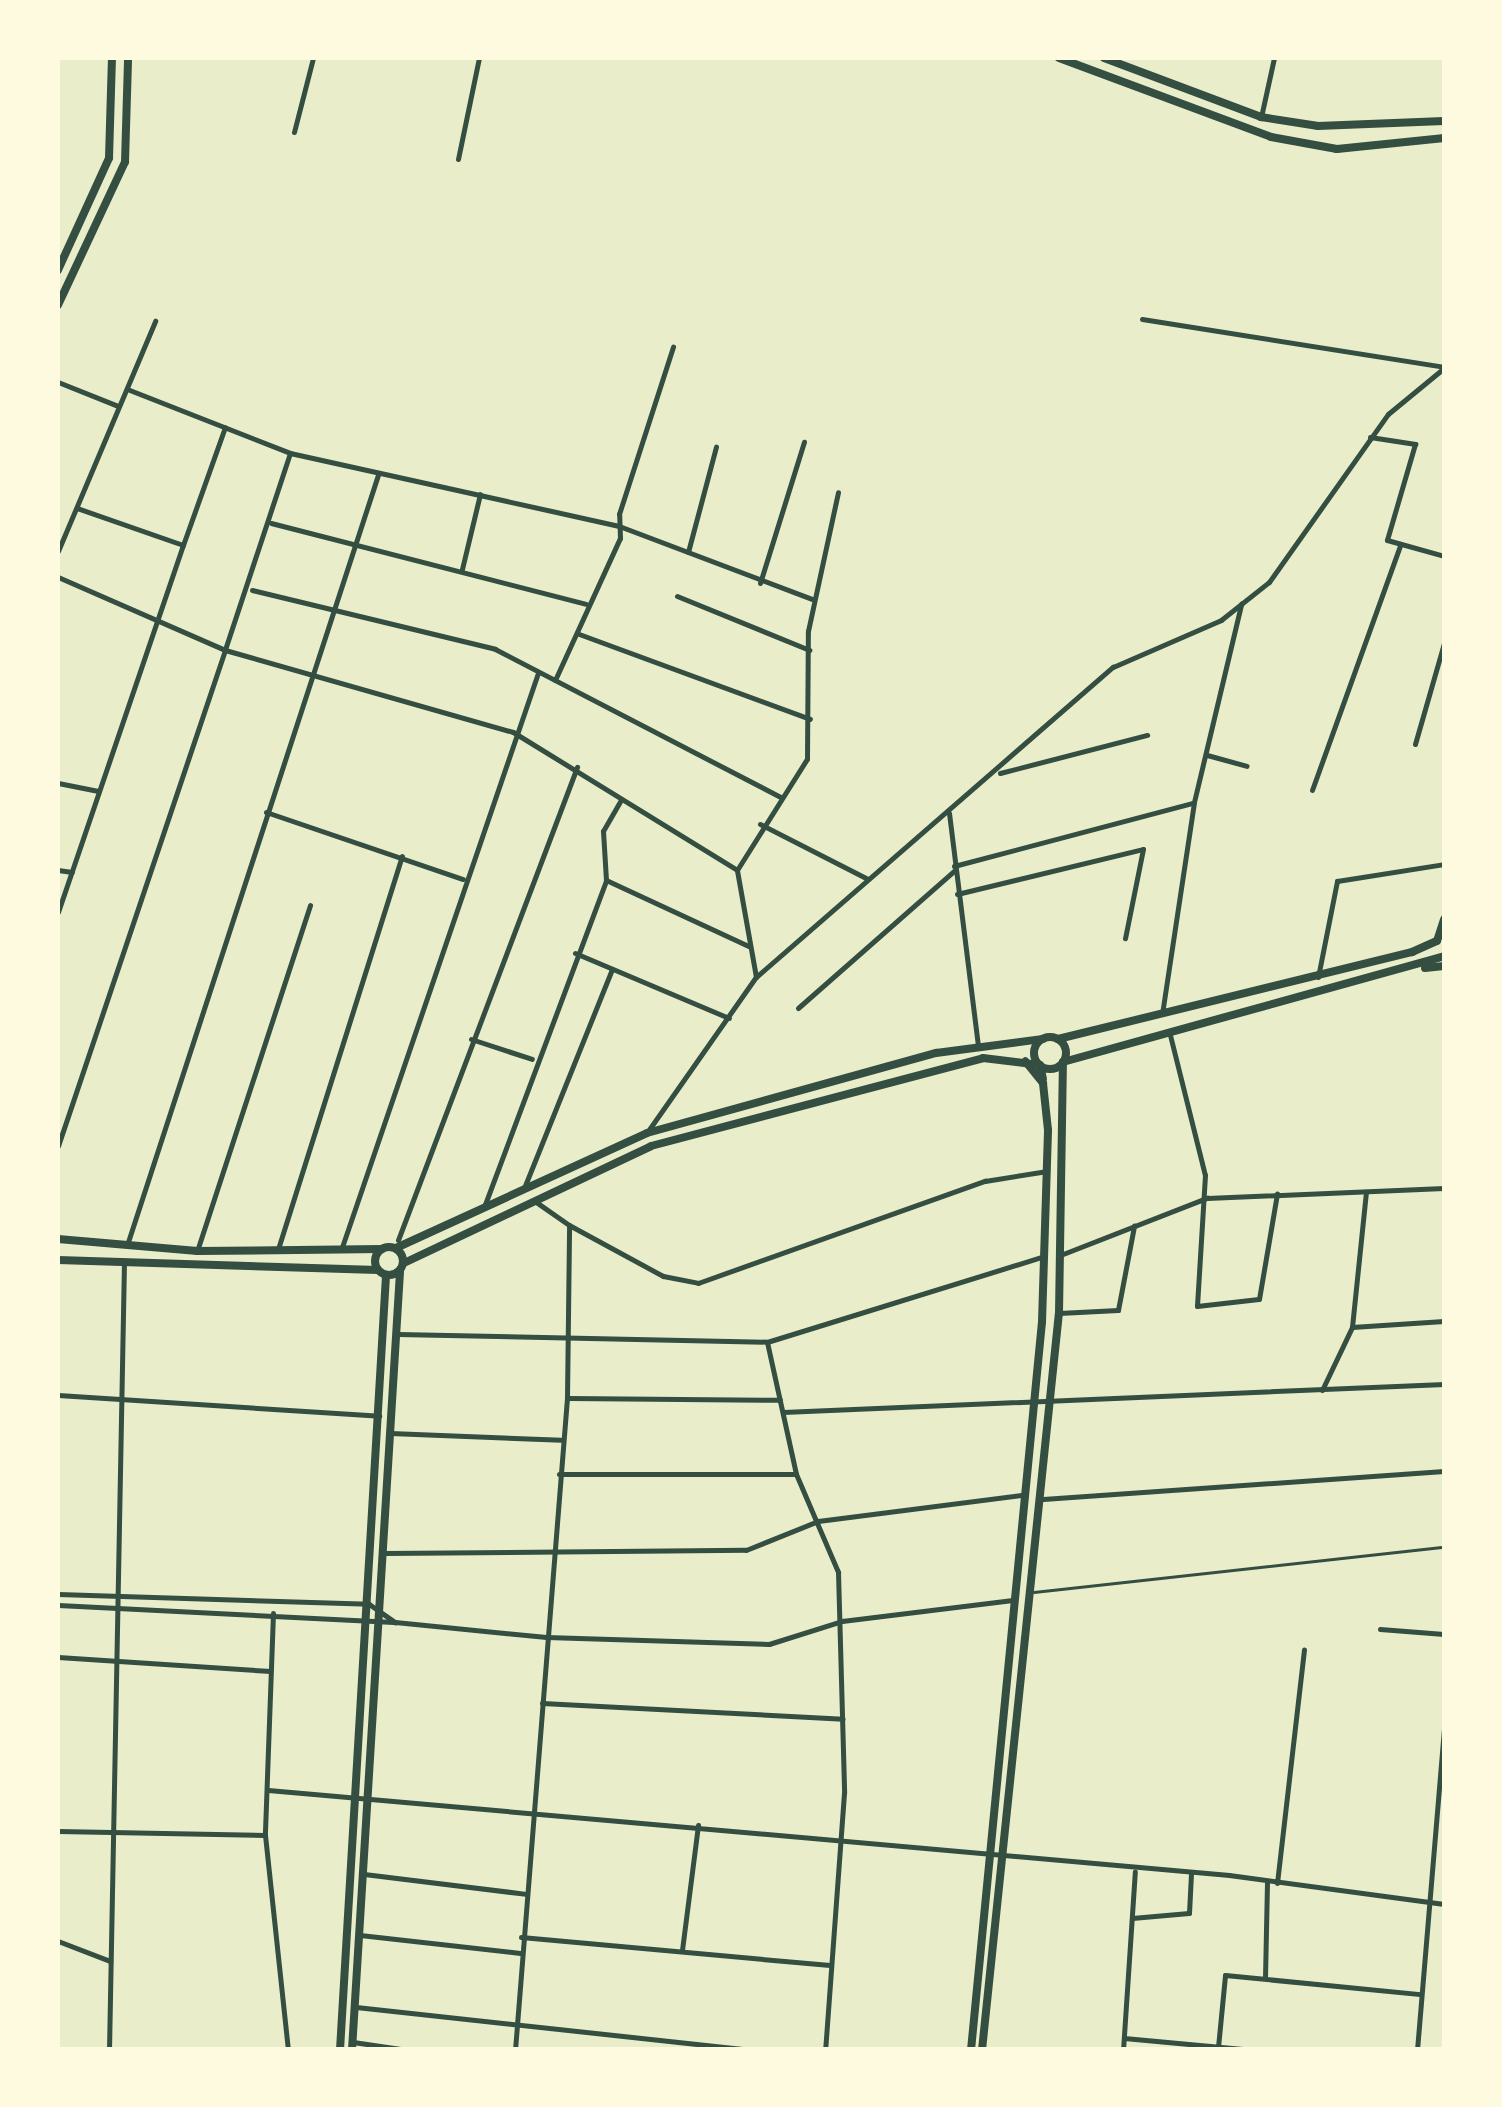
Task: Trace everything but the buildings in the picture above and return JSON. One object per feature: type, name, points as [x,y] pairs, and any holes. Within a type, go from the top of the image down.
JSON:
[{"type":"main road","points":[[58,270],[110,158],[112,58]]},
{"type":"main road","points":[[58,305],[125,162],[128,58]]},
{"type":"main road","points":[[1059,58],[1272,137],[1337,149],[1444,138]]},
{"type":"main road","points":[[1104,58],[1261,117],[1318,126],[1444,121]]},
{"type":"main road","points":[[58,1239],[197,1252],[382,1249],[484,1210],[647,1134],[978,1044],[1058,1039],[1318,977],[1430,945],[1444,919]]},
{"type":"main road","points":[[58,1260],[382,1273],[402,1267],[533,1200],[651,1146],[935,1068],[1062,1062],[1410,970],[1444,956]]},
{"type":"main road","points":[[1410,970],[1444,966]]},
{"type":"main road","points":[[971,2050],[985,1856],[1045,1256],[1043,1083],[1034,1051],[1043,1039]]},
{"type":"main road","points":[[982,2050],[1034,1592],[1059,1313],[1062,1062],[1058,1039]]},
{"type":"main road","points":[[1062,1080],[1082,1054]]},
{"type":"main road","points":[[1025,1061],[1043,1083]]},
{"type":"main road","points":[[340,2050],[381,1613],[402,1267],[397,1244]]},
{"type":"main road","points":[[353,2046],[364,1874],[369,1604],[381,1416],[382,1249]]},
{"type":"street","points":[[294,132],[313,58]]},
{"type":"street","points":[[458,159],[479,58]]},
{"type":"street","points":[[1261,117],[1274,58]]},
{"type":"street","points":[[1142,319],[1444,368]]},
{"type":"street","points":[[58,551],[155,321]]},
{"type":"street","points":[[554,682],[578,633],[619,526],[673,347]]},
{"type":"street","points":[[647,1134],[756,977],[996,774],[1112,667],[1241,604],[1269,582],[1370,437],[1444,368]]},
{"type":"street","points":[[58,382],[118,406]]},
{"type":"street","points":[[127,389],[290,453],[619,526],[760,583],[812,599]]},
{"type":"street","points":[[58,912],[225,427]]},
{"type":"street","points":[[1370,437],[1415,444],[1386,532],[1400,546],[1444,556]]},
{"type":"street","points":[[760,583],[804,442]]},
{"type":"street","points":[[688,552],[716,447]]},
{"type":"street","points":[[58,1146],[226,650],[251,590],[290,453]]},
{"type":"street","points":[[126,1248],[378,474]]},
{"type":"street","points":[[756,977],[738,870],[760,824],[806,758],[812,599],[838,492]]},
{"type":"street","points":[[462,569],[480,494]]},
{"type":"street","points":[[76,508],[182,545]]},
{"type":"street","points":[[270,524],[354,541],[586,604]]},
{"type":"street","points":[[1312,790],[1400,546]]},
{"type":"street","points":[[58,577],[157,626],[312,680],[512,732],[578,766],[620,801],[738,870]]},
{"type":"street","points":[[251,590],[494,649],[780,798]]},
{"type":"street","points":[[677,596],[809,650]]},
{"type":"street","points":[[1162,1017],[1194,802],[1241,604]]},
{"type":"street","points":[[578,633],[810,719]]},
{"type":"street","points":[[1414,744],[1444,643]]},
{"type":"street","points":[[342,1247],[512,732],[538,673]]},
{"type":"street","points":[[996,774],[1147,735]]},
{"type":"street","points":[[1206,754],[1248,766]]},
{"type":"street","points":[[397,1244],[471,1039],[578,766]]},
{"type":"street","points":[[58,783],[98,790]]},
{"type":"street","points":[[484,1210],[532,1059],[606,880],[603,831],[620,801]]},
{"type":"street","points":[[798,1008],[954,869],[1194,802]]},
{"type":"street","points":[[266,812],[464,879]]},
{"type":"street","points":[[950,812],[978,1044]]},
{"type":"street","points":[[760,824],[868,879]]},
{"type":"street","points":[[957,894],[1144,848],[1125,938]]},
{"type":"street","points":[[278,1249],[402,856]]},
{"type":"street","points":[[1318,977],[1337,880],[1444,864]]},
{"type":"street","points":[[58,870],[72,872]]},
{"type":"street","points":[[606,880],[748,946]]},
{"type":"street","points":[[197,1252],[310,905]]},
{"type":"street","points":[[574,952],[729,1018]]},
{"type":"street","points":[[523,1190],[612,969]]},
{"type":"street","points":[[1170,1035],[1207,1198],[1197,1306],[1258,1299],[1277,1194]]},
{"type":"street","points":[[471,1039],[532,1059]]},
{"type":"street","points":[[533,1200],[569,1225],[663,1276],[698,1282],[985,1181],[1047,1172]]},
{"type":"street","points":[[1062,1254],[1207,1198],[1444,1188]]},
{"type":"street","points":[[1322,1390],[1352,1327],[1366,1192]]},
{"type":"street","points":[[515,2050],[521,1937],[567,1398],[569,1225]]},
{"type":"street","points":[[1059,1313],[1118,1310],[1134,1226]]},
{"type":"street","points":[[398,1334],[767,1342],[1045,1256]]},
{"type":"street","points":[[109,2050],[117,1606],[126,1401],[124,1264]]},
{"type":"street","points":[[1352,1327],[1444,1321]]},
{"type":"street","points":[[767,1342],[796,1474],[838,1572],[843,1719],[840,1842],[825,2050]]},
{"type":"street","points":[[783,1412],[1444,1384]]},
{"type":"street","points":[[58,1394],[381,1416]]},
{"type":"street","points":[[567,1398],[780,1400]]},
{"type":"street","points":[[390,1433],[561,1440]]},
{"type":"street","points":[[1042,1498],[1444,1471]]},
{"type":"street","points":[[559,1474],[796,1474]]},
{"type":"street","points":[[384,1553],[746,1550],[818,1521],[1022,1496]]},
{"type":"street","points":[[58,1594],[369,1604],[395,1622],[546,1637],[770,1644],[842,1621],[1013,1600]]},
{"type":"street","points":[[58,1606],[369,1617],[381,1613]]},
{"type":"street","points":[[273,1613],[265,1835],[288,2050]]},
{"type":"street","points":[[1380,1629],[1444,1634]]},
{"type":"street","points":[[1277,1884],[1304,1650]]},
{"type":"street","points":[[58,1657],[272,1670]]},
{"type":"street","points":[[542,1703],[843,1719]]},
{"type":"street","points":[[1418,2050],[1423,1932],[1444,1728]]},
{"type":"street","points":[[268,1790],[534,1809],[840,1842],[1190,1873],[1444,1904]]},
{"type":"street","points":[[682,1950],[698,1825]]},
{"type":"street","points":[[58,1831],[265,1835]]},
{"type":"street","points":[[1123,2050],[1135,1870]]},
{"type":"street","points":[[1132,1918],[1188,1913],[1190,1873]]},
{"type":"street","points":[[364,1874],[526,1894]]},
{"type":"street","points":[[1265,1978],[1267,1883]]},
{"type":"street","points":[[360,1935],[520,1953]]},
{"type":"street","points":[[521,1937],[830,1965]]},
{"type":"street","points":[[58,1940],[110,1961]]},
{"type":"street","points":[[1218,2047],[1225,1974],[1420,1994]]},
{"type":"street","points":[[356,2007],[752,2050]]},
{"type":"street","points":[[1124,2038],[1253,2050]]},
{"type":"street","points":[[353,2046],[407,2050]]},
{"type":"lane","points":[[1034,1592],[1444,1547]]}]
